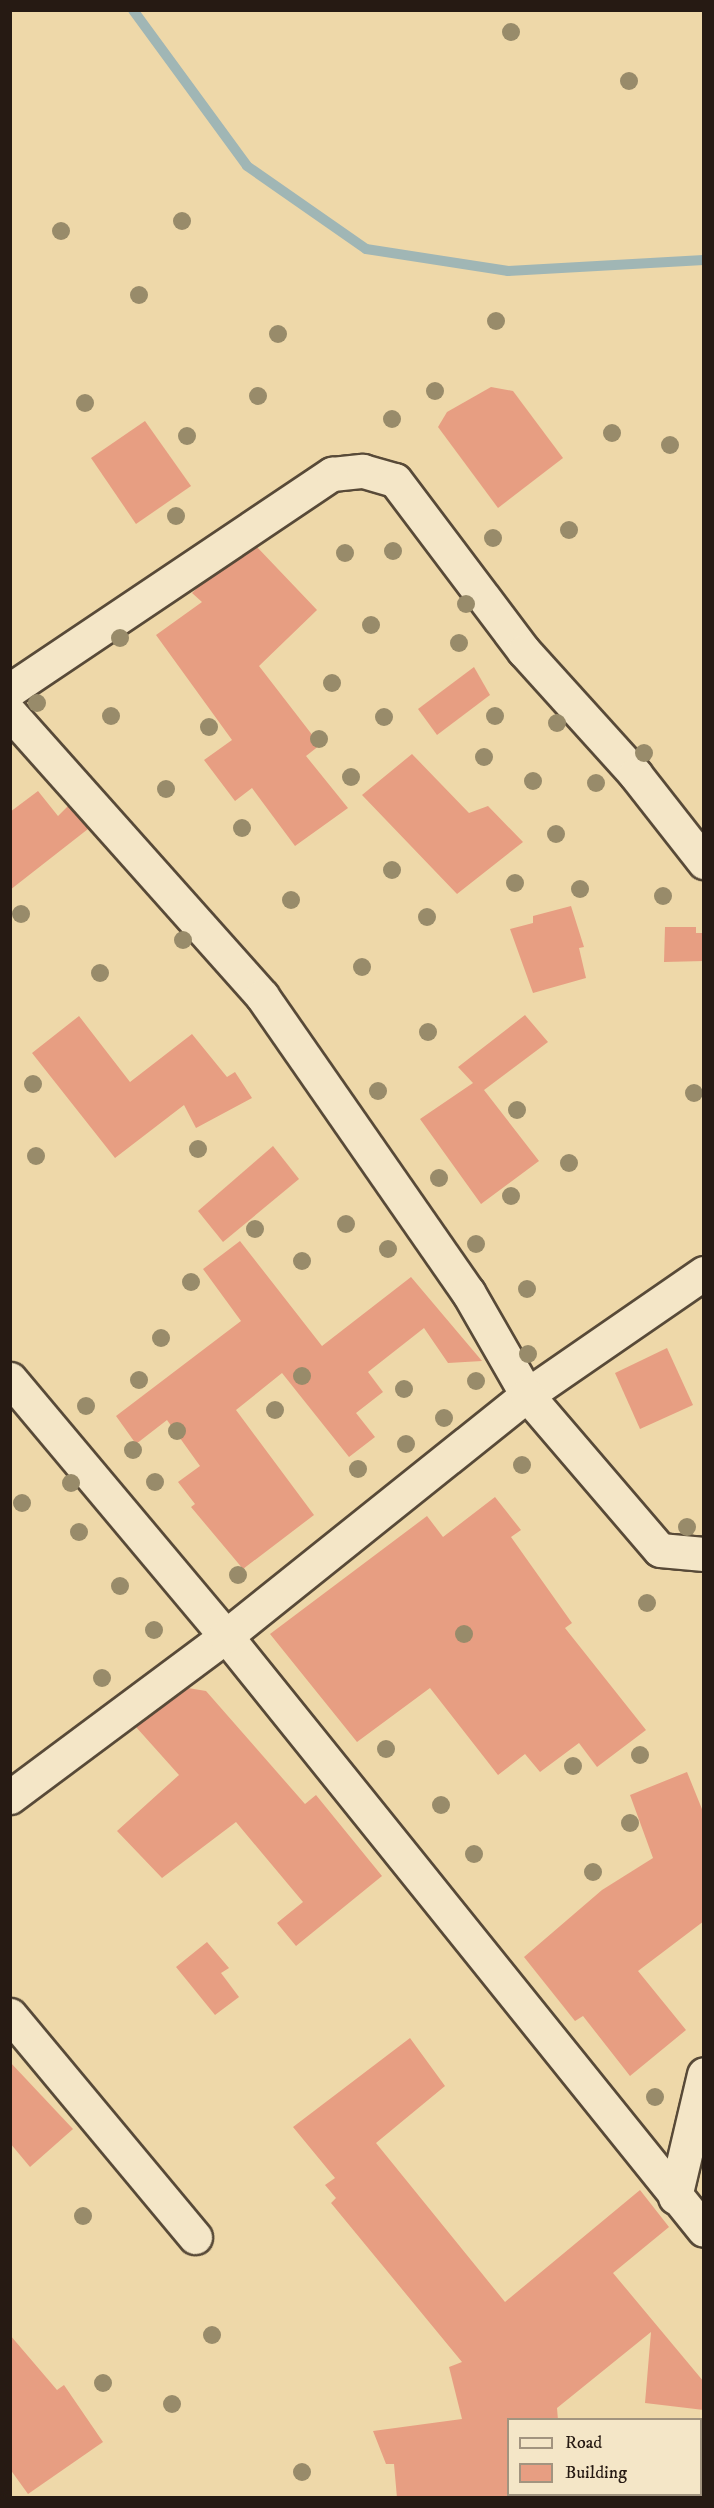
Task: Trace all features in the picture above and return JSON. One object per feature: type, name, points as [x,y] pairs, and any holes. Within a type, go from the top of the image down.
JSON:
[{"type":"street","points":[[10,690],[332,474],[363,471],[395,480],[524,651],[635,774],[704,862]]},
{"type":"street","points":[[10,713],[262,996],[468,1293],[527,1395],[660,1550],[704,1554]]},
{"type":"street","points":[[10,1797],[226,1636],[527,1395],[704,1273]]},
{"type":"street","points":[[10,1379],[226,1636],[675,2197],[704,2230]]},
{"type":"street","points":[[10,2015],[195,2237]]},
{"type":"street","points":[[675,2197],[704,2074]]},
{"type":"building","points":[[491,387],[513,391],[563,458],[498,508],[438,427],[447,412]]},
{"type":"building","points":[[145,421],[191,486],[136,524],[91,458]]},
{"type":"building","points":[[257,547],[317,610],[259,666],[320,745],[306,756],[348,808],[295,846],[252,788],[235,801],[204,760],[232,740],[156,635],[202,602],[192,593],[201,584]]},
{"type":"building","points":[[474,667],[490,695],[437,735],[418,709]]},
{"type":"building","points":[[412,754],[469,813],[488,806],[523,842],[457,894],[362,795]]},
{"type":"building","points":[[38,791],[58,816],[68,806],[88,829],[10,890],[10,812]]},
{"type":"building","points":[[571,906],[584,947],[579,948],[586,978],[533,993],[510,929],[533,923],[533,916]]},
{"type":"building","points":[[665,927],[696,927],[696,933],[704,933],[704,961],[664,962]]},
{"type":"building","points":[[525,1015],[548,1042],[484,1090],[539,1161],[481,1204],[420,1119],[473,1083],[458,1067]]},
{"type":"building","points":[[79,1016],[130,1082],[192,1034],[227,1077],[235,1072],[252,1098],[196,1128],[184,1105],[115,1158],[32,1053]]},
{"type":"building","points":[[273,1146],[299,1179],[223,1242],[198,1211]]},
{"type":"building","points":[[240,1241],[322,1346],[411,1277],[482,1361],[448,1363],[424,1328],[368,1372],[383,1392],[356,1413],[375,1437],[349,1457],[282,1373],[236,1410],[314,1515],[243,1569],[191,1507],[195,1504],[178,1482],[200,1466],[167,1420],[136,1444],[116,1416],[241,1321],[203,1269]]},
{"type":"building","points":[[667,1348],[693,1405],[640,1429],[615,1373]]},
{"type":"building","points":[[495,1497],[521,1530],[511,1537],[572,1623],[565,1628],[646,1730],[597,1767],[579,1743],[540,1772],[525,1754],[498,1775],[430,1688],[357,1742],[270,1634],[427,1516],[443,1537]]},
{"type":"building","points":[[188,1688],[206,1691],[305,1804],[316,1795],[382,1876],[296,1946],[277,1923],[303,1902],[236,1822],[162,1878],[117,1831],[179,1775],[136,1727]]},
{"type":"building","points":[[687,1772],[704,1814],[704,1921],[638,1971],[686,2030],[630,2076],[583,2016],[575,2021],[524,1957],[602,1890],[653,1858],[630,1795]]},
{"type":"building","points":[[207,1942],[229,1968],[221,1973],[239,1997],[215,2015],[176,1967]]},
{"type":"building","points":[[410,2038],[445,2086],[376,2143],[505,2302],[640,2190],[669,2227],[613,2273],[704,2382],[704,2410],[645,2403],[651,2332],[557,2408],[558,2418],[507,2418],[508,2498],[397,2498],[394,2464],[386,2464],[373,2431],[462,2419],[449,2367],[462,2362],[331,2203],[336,2198],[325,2185],[335,2178],[293,2127]]},
{"type":"building","points":[[10,2062],[73,2129],[30,2167],[10,2143]]},
{"type":"building","points":[[10,2335],[57,2390],[64,2385],[103,2442],[28,2494],[10,2469]]},
{"type":"waterway","points":[[133,10],[247,166],[366,249],[508,271],[704,260]]}]
